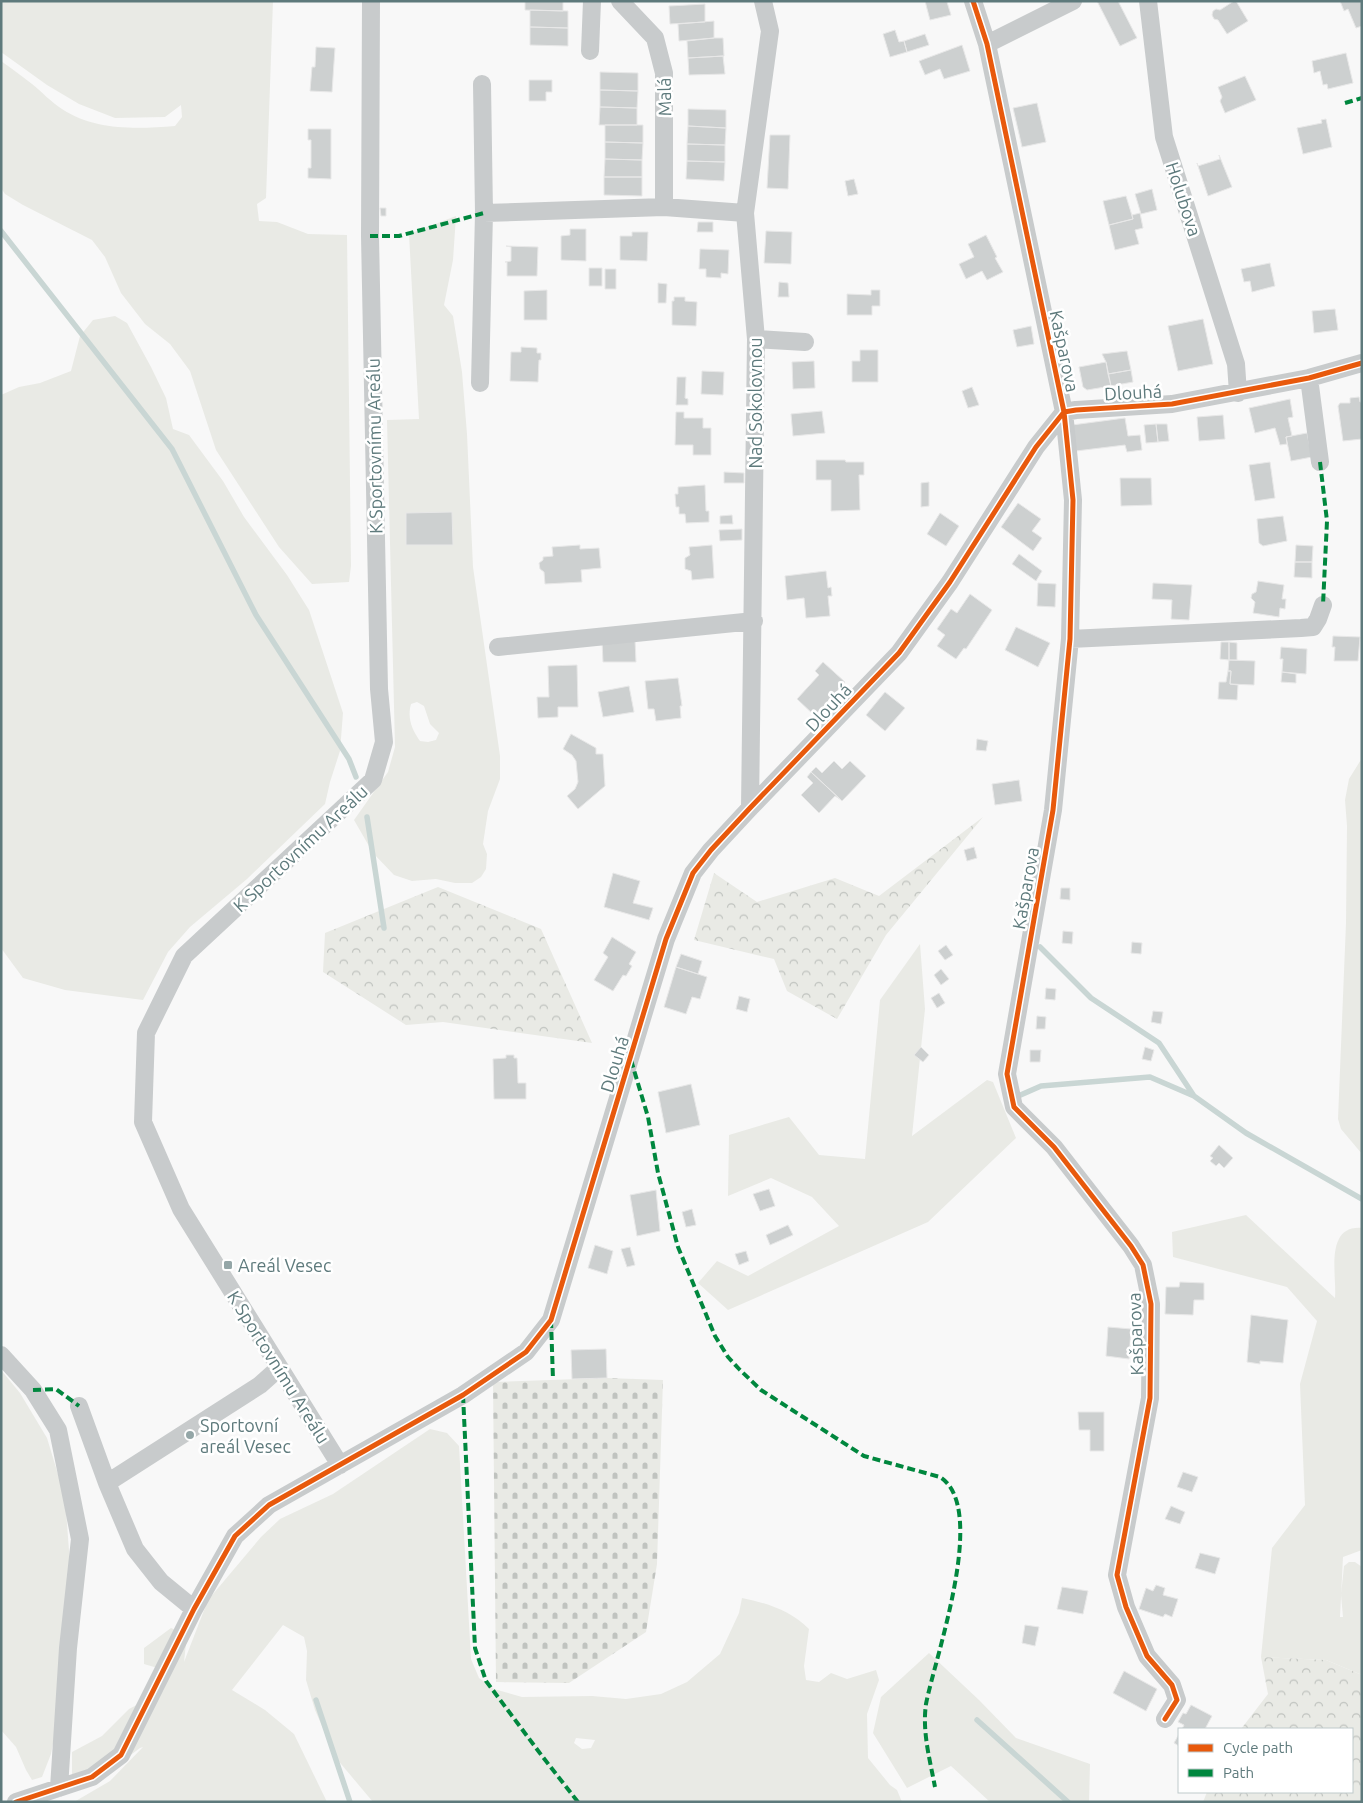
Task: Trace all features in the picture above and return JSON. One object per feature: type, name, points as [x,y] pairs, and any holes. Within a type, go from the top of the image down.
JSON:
[{"type":"street","name":"K Sportovnímu Areálu","points":[[340,1465],[181,1209],[143,1122],[146,1034],[184,956],[373,780],[384,742],[379,689],[371,246],[372,1]]},
{"type":"street","points":[[590,51],[592,1]]},
{"type":"street","name":"Malá","points":[[620,1],[655,38],[664,73],[664,207]]},
{"type":"street","name":"Nad Sokolovnou","points":[[750,808],[754,621],[756,339],[745,213],[770,31],[763,1]]},
{"type":"street","name":"Kašparova","points":[[973,1],[987,44],[1064,412],[1073,500],[1070,638],[1053,810],[1007,1074],[1014,1107],[1054,1146],[1131,1246],[1143,1265],[1151,1304],[1150,1398],[1117,1575],[1126,1607],[1147,1656],[1172,1685],[1177,1700],[1165,1718]]},
{"type":"street","points":[[987,44],[1073,1]]},
{"type":"street","name":"Holubova","points":[[1148,1],[1164,137],[1236,364],[1238,393]]},
{"type":"street","points":[[480,382],[484,213],[482,84]]},
{"type":"street","points":[[484,213],[664,207],[745,213]]},
{"type":"street","points":[[756,339],[805,342]]},
{"type":"street","name":"Dlouhá","points":[[340,1465],[464,1395],[526,1352],[551,1320],[666,939],[694,873],[711,850],[898,653],[950,582],[1036,447],[1064,412],[1172,404],[1309,378],[1362,363]]},
{"type":"street","points":[[1309,378],[1320,462]]},
{"type":"street","points":[[1070,638],[1313,627],[1318,619],[1322,605]]},
{"type":"street","points":[[498,647],[754,621]]},
{"type":"street","points":[[1,1355],[33,1390],[58,1430],[80,1539],[68,1648],[59,1788]]},
{"type":"street","points":[[106,1483],[260,1385],[279,1368]]},
{"type":"street","points":[[79,1406],[106,1483],[134,1549],[161,1582],[194,1609]]},
{"type":"street","points":[[16,1802],[92,1777],[121,1756],[194,1609],[234,1536],[268,1505],[340,1465]]},
{"type":"green space","points":[[1,1],[273,1],[266,198],[257,204],[259,221],[277,222],[308,234],[347,235],[351,566],[349,582],[312,584],[279,547],[216,450],[190,371],[170,344],[145,324],[121,293],[105,257],[92,240],[23,205],[5,194],[1,188],[1,61],[62,109],[75,116],[102,125],[131,128],[175,126],[182,117],[181,105],[165,117],[115,118],[79,104],[47,85],[1,52]]},
{"type":"green space","points":[[456,216],[453,260],[444,305],[453,316],[462,372],[467,434],[473,567],[500,756],[500,779],[488,811],[483,844],[487,854],[486,869],[481,877],[472,883],[455,883],[436,879],[412,881],[394,875],[373,853],[354,820],[388,772],[395,747],[387,420],[419,419],[409,234]],"holes":[[[417,702],[424,706],[430,724],[439,733],[436,740],[428,742],[420,741],[410,719],[411,704]]]},
{"type":"green space","points":[[115,316],[127,323],[151,367],[166,398],[173,429],[189,435],[223,481],[244,517],[287,575],[309,610],[343,713],[340,751],[325,804],[247,879],[190,927],[168,952],[143,1000],[65,990],[23,978],[1,948],[1,395],[19,387],[40,383],[71,371],[80,336],[93,320]]},
{"type":"green space","points":[[1362,758],[1362,1154],[1341,1129],[1338,1119],[1346,923],[1347,826],[1345,800],[1349,779]]},
{"type":"green space","points":[[983,817],[886,935],[837,1019],[787,991],[774,959],[694,940],[714,873],[757,902],[835,878],[879,896]]},
{"type":"green space","points":[[438,887],[541,929],[592,1043],[443,1022],[406,1025],[323,972],[325,933]]},
{"type":"green space","points":[[920,944],[925,1009],[912,1136],[987,1080],[993,1082],[1016,1138],[928,1222],[728,1310],[698,1283],[717,1261],[748,1276],[839,1226],[812,1197],[771,1178],[728,1196],[729,1135],[789,1117],[819,1155],[865,1159],[880,1000]]},
{"type":"green space","points":[[1246,1215],[1335,1298],[1334,1265],[1337,1243],[1342,1235],[1350,1229],[1362,1228],[1362,1550],[1343,1557],[1341,1593],[1344,1566],[1349,1562],[1355,1562],[1362,1567],[1362,1675],[1326,1660],[1261,1657],[1272,1548],[1305,1505],[1300,1384],[1317,1321],[1287,1287],[1173,1257],[1172,1232]],"holes":[[[1341,1596],[1343,1617],[1340,1617]]]},
{"type":"green space","points":[[1,1370],[20,1393],[47,1438],[60,1481],[66,1510],[70,1564],[56,1728],[51,1754],[42,1777],[32,1780],[16,1747],[1,1730]]},
{"type":"green space","points":[[607,1378],[663,1380],[657,1564],[646,1632],[569,1683],[496,1682],[493,1382]]},
{"type":"green space","points":[[430,1429],[447,1433],[459,1446],[471,1659],[479,1678],[494,1689],[522,1697],[592,1696],[626,1699],[661,1694],[687,1682],[720,1654],[739,1613],[742,1598],[769,1605],[794,1617],[809,1629],[804,1666],[806,1680],[819,1682],[831,1673],[847,1679],[876,1670],[879,1680],[867,1714],[868,1758],[890,1785],[897,1790],[902,1802],[373,1802],[336,1758],[315,1710],[306,1680],[307,1651],[304,1637],[283,1625],[232,1690],[265,1710],[294,1734],[327,1802],[74,1802],[110,1781],[143,1747],[93,1783],[72,1775],[72,1752],[102,1736],[129,1709],[163,1691],[171,1672],[144,1664],[144,1648],[171,1628],[187,1635],[184,1662],[208,1600],[261,1537],[280,1519],[333,1494]],"holes":[[[576,1738],[595,1740],[591,1748],[582,1749],[574,1743]]]},
{"type":"green space","points":[[929,1653],[1016,1738],[1090,1764],[1089,1802],[990,1802],[951,1766],[907,1788],[873,1733],[881,1697]]},
{"type":"green space","points":[[1261,1657],[1326,1660],[1362,1675],[1362,1802],[1203,1802],[1207,1793],[1353,1793],[1353,1728],[1242,1728],[1268,1694]]},
{"type":"building","points":[[525,1],[563,1],[563,11],[525,10]]},
{"type":"building","points":[[925,1],[949,1],[947,2],[951,15],[930,20]]},
{"type":"building","points":[[1097,1],[1118,1],[1137,38],[1120,46]]},
{"type":"building","points":[[1236,1],[1248,21],[1227,34],[1218,20],[1214,19],[1212,15],[1216,9],[1220,10]]},
{"type":"building","points":[[1340,1],[1362,1],[1362,26],[1356,28],[1348,9],[1344,11]]},
{"type":"building","points":[[705,4],[705,22],[670,24],[669,6]]},
{"type":"building","points":[[530,10],[568,11],[568,28],[530,27]]},
{"type":"building","points":[[714,21],[714,38],[679,41],[678,24]]},
{"type":"building","points":[[530,27],[568,28],[568,46],[530,45]]},
{"type":"building","points":[[895,30],[899,42],[904,41],[907,52],[890,57],[883,34]]},
{"type":"building","points":[[925,34],[929,45],[907,52],[904,41]]},
{"type":"building","points":[[723,38],[724,56],[688,58],[687,41]]},
{"type":"building","points":[[962,45],[970,71],[944,79],[940,69],[925,75],[919,61]]},
{"type":"building","points":[[316,47],[335,48],[332,92],[310,91],[312,67],[315,67]]},
{"type":"building","points":[[1346,53],[1353,83],[1328,89],[1327,84],[1323,85],[1320,71],[1314,73],[1312,61]]},
{"type":"building","points":[[723,56],[725,74],[689,75],[688,58]]},
{"type":"building","points":[[600,72],[638,73],[638,91],[600,90]]},
{"type":"building","points":[[1245,76],[1256,100],[1225,113],[1220,101],[1222,97],[1218,87]]},
{"type":"building","points":[[529,80],[552,80],[552,92],[546,92],[546,101],[529,101]]},
{"type":"building","points":[[600,90],[638,91],[637,108],[600,107]]},
{"type":"building","points":[[1037,103],[1046,142],[1022,147],[1013,108]]},
{"type":"building","points":[[600,107],[637,108],[637,125],[599,125]]},
{"type":"building","points":[[688,109],[726,110],[726,128],[688,126]]},
{"type":"building","points":[[1326,119],[1332,147],[1303,154],[1297,128],[1322,123],[1321,120]]},
{"type":"building","points":[[605,125],[643,125],[643,143],[605,142]]},
{"type":"building","points":[[688,126],[726,128],[725,145],[687,144]]},
{"type":"building","points":[[308,129],[331,129],[331,179],[308,178],[308,168],[311,168],[311,140],[308,140]]},
{"type":"building","points":[[770,135],[790,135],[788,189],[767,188]]},
{"type":"building","points":[[605,142],[643,143],[642,160],[605,159]]},
{"type":"building","points":[[687,144],[725,145],[725,162],[687,161]]},
{"type":"building","points":[[1219,155],[1232,187],[1208,196],[1198,166],[1220,159]]},
{"type":"building","points":[[605,159],[642,160],[642,177],[604,177]]},
{"type":"building","points":[[687,161],[725,162],[724,181],[686,179]]},
{"type":"building","points":[[604,177],[642,177],[642,196],[604,195]]},
{"type":"building","points":[[854,179],[858,194],[848,196],[845,181]]},
{"type":"building","points":[[1152,189],[1157,210],[1141,214],[1135,194]]},
{"type":"building","points":[[1126,196],[1133,219],[1109,225],[1103,201]]},
{"type":"building","points":[[380,208],[386,208],[386,216],[381,216]]},
{"type":"building","points":[[1140,213],[1143,228],[1135,230],[1139,244],[1115,250],[1109,225],[1133,219],[1132,215]]},
{"type":"building","points":[[698,222],[713,222],[713,232],[697,232]]},
{"type":"building","points":[[570,229],[586,229],[586,261],[561,260],[561,236],[570,235]]},
{"type":"building","points":[[766,231],[792,232],[791,264],[764,263]]},
{"type":"building","points":[[632,232],[648,232],[647,261],[620,260],[620,236],[632,236]]},
{"type":"building","points":[[986,235],[1003,272],[987,280],[982,271],[966,279],[959,264],[974,257],[968,244]]},
{"type":"building","points":[[506,246],[538,247],[537,276],[507,276],[507,262],[505,262],[511,261],[511,247]]},
{"type":"building","points":[[700,249],[729,250],[728,274],[721,273],[721,278],[706,277],[706,269],[699,269]]},
{"type":"building","points":[[1270,263],[1275,286],[1252,292],[1250,281],[1244,282],[1241,269]]},
{"type":"building","points":[[589,268],[602,268],[602,286],[589,286]]},
{"type":"building","points":[[605,269],[616,269],[616,289],[605,289]]},
{"type":"building","points":[[779,282],[788,283],[789,297],[778,297]]},
{"type":"building","points":[[658,283],[667,284],[666,303],[658,303]]},
{"type":"building","points":[[547,290],[547,320],[524,320],[524,291]]},
{"type":"building","points":[[871,290],[880,290],[880,306],[872,306],[872,315],[847,315],[847,294],[871,295]]},
{"type":"building","points":[[674,297],[685,297],[685,301],[697,302],[696,326],[672,325],[672,301],[674,301]]},
{"type":"building","points":[[1335,309],[1338,330],[1314,333],[1312,311]]},
{"type":"building","points":[[1203,319],[1213,364],[1178,371],[1168,326]]},
{"type":"building","points":[[1031,326],[1034,344],[1017,347],[1013,330]]},
{"type":"building","points":[[521,347],[537,348],[537,353],[541,353],[538,382],[510,381],[511,352],[521,352]]},
{"type":"building","points":[[860,350],[878,350],[878,382],[852,382],[852,361],[860,361]]},
{"type":"building","points":[[1127,351],[1131,370],[1108,374],[1106,362],[1102,354]]},
{"type":"building","points":[[814,361],[815,388],[793,389],[792,362]]},
{"type":"building","points":[[1106,362],[1111,386],[1087,390],[1083,387],[1079,367]]},
{"type":"building","points":[[1131,370],[1133,382],[1111,386],[1108,374]]},
{"type":"building","points":[[702,371],[724,372],[723,395],[701,394]]},
{"type":"building","points":[[677,377],[686,377],[685,398],[688,399],[688,405],[676,405]]},
{"type":"building","points":[[972,387],[979,405],[968,408],[962,391]]},
{"type":"building","points":[[1359,397],[1360,402],[1362,402],[1362,439],[1343,441],[1338,406],[1340,403],[1350,403],[1350,398]]},
{"type":"building","points":[[1290,399],[1293,417],[1288,418],[1292,436],[1286,437],[1287,444],[1280,445],[1275,428],[1255,433],[1249,408]]},
{"type":"building","points":[[822,411],[825,433],[793,436],[791,414]]},
{"type":"building","points":[[676,412],[684,412],[684,418],[703,418],[703,428],[711,428],[711,455],[693,455],[693,445],[675,445]]},
{"type":"building","points":[[1223,415],[1225,439],[1199,441],[1197,417]]},
{"type":"building","points":[[1125,418],[1128,436],[1140,435],[1142,450],[1127,452],[1125,445],[1076,451],[1072,425]]},
{"type":"building","points":[[1156,424],[1158,442],[1146,443],[1144,425]]},
{"type":"building","points":[[1156,424],[1167,424],[1169,441],[1158,442]]},
{"type":"building","points":[[1307,433],[1312,457],[1291,461],[1286,437]]},
{"type":"building","points":[[816,460],[864,462],[864,475],[859,475],[860,510],[831,511],[831,480],[816,480]]},
{"type":"building","points":[[1270,462],[1275,498],[1255,501],[1249,465]]},
{"type":"building","points":[[724,472],[744,473],[744,483],[724,483]]},
{"type":"building","points":[[1120,478],[1151,478],[1152,505],[1121,506]]},
{"type":"building","points":[[929,482],[929,506],[921,507],[921,483]]},
{"type":"building","points":[[705,485],[706,511],[709,511],[709,522],[686,523],[685,514],[679,514],[679,507],[676,507],[675,494],[678,494],[678,487]]},
{"type":"building","points":[[1018,503],[1041,519],[1032,531],[1042,538],[1033,551],[1001,527]]},
{"type":"building","points":[[452,512],[453,545],[406,545],[406,513]]},
{"type":"building","points":[[940,513],[959,526],[946,546],[927,534]]},
{"type":"building","points":[[732,515],[733,524],[720,524],[720,516]]},
{"type":"building","points":[[1283,516],[1287,541],[1263,546],[1259,543],[1257,519]]},
{"type":"building","points":[[742,529],[742,540],[720,541],[719,530]]},
{"type":"building","points":[[580,545],[580,549],[599,548],[601,568],[581,570],[582,582],[545,584],[544,572],[540,569],[539,563],[543,560],[543,557],[553,556],[552,547]]},
{"type":"building","points":[[712,545],[714,578],[692,580],[691,571],[685,569],[685,558],[690,555],[689,547]]},
{"type":"building","points":[[1296,545],[1313,546],[1312,562],[1295,562]]},
{"type":"building","points":[[1019,554],[1042,571],[1036,581],[1012,564]]},
{"type":"building","points":[[1295,562],[1312,562],[1312,578],[1294,577]]},
{"type":"building","points":[[826,571],[828,588],[831,587],[832,596],[828,596],[830,616],[806,618],[804,598],[787,600],[785,576]]},
{"type":"building","points":[[1258,581],[1284,585],[1282,599],[1286,599],[1285,609],[1280,608],[1279,617],[1253,613],[1255,602],[1251,598],[1252,594],[1256,592]]},
{"type":"building","points":[[1038,583],[1056,584],[1055,607],[1037,606]]},
{"type":"building","points":[[1153,583],[1192,585],[1189,620],[1171,619],[1172,600],[1152,599]]},
{"type":"building","points":[[970,594],[992,610],[966,649],[964,648],[956,659],[937,646],[945,635],[937,629],[951,609],[957,613]]},
{"type":"building","points":[[1016,627],[1050,643],[1038,667],[1005,650]]},
{"type":"building","points":[[1333,636],[1360,637],[1358,661],[1334,661],[1335,647],[1332,647]]},
{"type":"building","points":[[635,640],[636,662],[603,662],[602,641]]},
{"type":"building","points":[[1221,642],[1229,642],[1229,660],[1220,659]]},
{"type":"building","points":[[1229,642],[1237,643],[1237,660],[1229,660]]},
{"type":"building","points":[[1281,647],[1307,649],[1306,674],[1282,672],[1283,659],[1280,659]]},
{"type":"building","points":[[1229,660],[1255,661],[1254,685],[1230,684],[1231,671],[1228,671]]},
{"type":"building","points":[[823,662],[845,682],[815,716],[797,699],[819,675],[815,671]]},
{"type":"building","points":[[577,665],[578,707],[558,707],[558,717],[538,718],[537,697],[549,697],[548,666]]},
{"type":"building","points":[[1228,671],[1231,671],[1230,684],[1238,685],[1237,700],[1218,699],[1219,682],[1226,682]]},
{"type":"building","points":[[1282,672],[1296,674],[1296,683],[1281,682]]},
{"type":"building","points":[[678,678],[682,706],[680,706],[681,718],[656,721],[654,709],[648,709],[645,681]]},
{"type":"building","points":[[629,686],[634,712],[603,717],[598,692]]},
{"type":"building","points":[[885,692],[905,708],[885,731],[866,715]]},
{"type":"building","points":[[571,734],[596,748],[596,754],[603,754],[605,786],[578,809],[567,796],[575,789],[578,782],[576,761],[572,755],[563,749]]},
{"type":"building","points":[[977,739],[988,741],[986,751],[976,750]]},
{"type":"building","points":[[834,761],[842,769],[850,761],[866,776],[842,801],[811,772],[816,767],[822,773]]},
{"type":"building","points":[[811,772],[840,799],[835,796],[819,813],[801,795],[813,783],[807,777]]},
{"type":"building","points":[[1019,780],[1022,801],[995,805],[992,784]]},
{"type":"building","points":[[974,847],[977,858],[967,861],[964,850]]},
{"type":"building","points":[[613,873],[640,881],[633,903],[653,908],[649,920],[604,907]]},
{"type":"building","points":[[1061,888],[1070,888],[1070,900],[1060,899]]},
{"type":"building","points":[[1063,931],[1073,932],[1072,944],[1062,943]]},
{"type":"building","points":[[612,937],[636,952],[629,964],[632,966],[626,976],[623,975],[613,991],[594,980],[608,957],[603,953]]},
{"type":"building","points":[[1132,942],[1142,943],[1141,954],[1131,953]]},
{"type":"building","points":[[946,945],[953,955],[945,960],[938,951]]},
{"type":"building","points":[[681,954],[702,961],[698,974],[676,967]]},
{"type":"building","points":[[676,967],[707,977],[700,999],[692,997],[686,1014],[664,1007]]},
{"type":"building","points":[[941,969],[949,979],[941,985],[934,975]]},
{"type":"building","points":[[1046,988],[1056,989],[1055,1000],[1045,999]]},
{"type":"building","points":[[939,993],[945,1003],[937,1008],[931,998]]},
{"type":"building","points":[[739,996],[750,999],[747,1012],[736,1009]]},
{"type":"building","points":[[1153,1011],[1163,1012],[1161,1024],[1151,1022]]},
{"type":"building","points":[[1037,1016],[1046,1017],[1045,1029],[1036,1029]]},
{"type":"building","points":[[921,1047],[929,1055],[923,1062],[914,1055]]},
{"type":"building","points":[[1145,1047],[1154,1050],[1151,1061],[1142,1059]]},
{"type":"building","points":[[1030,1050],[1041,1050],[1040,1062],[1030,1062]]},
{"type":"building","points":[[506,1055],[514,1055],[514,1058],[517,1058],[518,1083],[526,1083],[526,1099],[494,1099],[493,1059],[506,1058]]},
{"type":"building","points":[[691,1084],[700,1125],[666,1133],[658,1092]]},
{"type":"building","points":[[1219,1145],[1233,1158],[1224,1168],[1219,1163],[1216,1166],[1210,1161],[1213,1158],[1210,1156]]},
{"type":"building","points":[[769,1189],[775,1206],[760,1211],[753,1194]]},
{"type":"building","points":[[656,1190],[660,1231],[637,1236],[630,1195]]},
{"type":"building","points":[[692,1209],[696,1225],[686,1227],[682,1212]]},
{"type":"building","points":[[788,1225],[793,1235],[770,1245],[766,1235]]},
{"type":"building","points":[[595,1245],[613,1251],[607,1274],[588,1268]]},
{"type":"building","points":[[630,1247],[635,1265],[627,1267],[621,1249]]},
{"type":"building","points":[[746,1251],[749,1261],[739,1265],[735,1254]]},
{"type":"building","points":[[1180,1282],[1204,1283],[1204,1300],[1194,1300],[1193,1315],[1165,1314],[1166,1287],[1179,1287]]},
{"type":"building","points":[[1251,1315],[1288,1320],[1283,1363],[1260,1361],[1260,1364],[1247,1362]]},
{"type":"building","points":[[1108,1327],[1131,1329],[1129,1359],[1106,1356]]},
{"type":"building","points":[[606,1349],[607,1378],[572,1379],[571,1350]]},
{"type":"building","points":[[1078,1412],[1104,1412],[1104,1451],[1090,1451],[1090,1430],[1079,1430]]},
{"type":"building","points":[[1183,1472],[1198,1477],[1192,1492],[1177,1487]]},
{"type":"building","points":[[1171,1506],[1185,1512],[1180,1524],[1165,1519]]},
{"type":"building","points":[[1200,1553],[1220,1558],[1215,1574],[1195,1568]]},
{"type":"building","points":[[1156,1585],[1165,1588],[1163,1595],[1178,1599],[1172,1617],[1165,1614],[1163,1617],[1139,1609],[1146,1588],[1153,1591]]},
{"type":"building","points":[[1062,1587],[1088,1591],[1083,1614],[1057,1609]]},
{"type":"building","points":[[1025,1625],[1039,1627],[1035,1646],[1022,1643]]},
{"type":"building","points":[[1124,1671],[1157,1689],[1146,1711],[1113,1693]]},
{"type":"building","points":[[1191,1705],[1212,1716],[1206,1728],[1182,1728],[1184,1725],[1178,1722],[1183,1713],[1186,1714]]},
{"type":"building","points":[[1178,1736],[1178,1745],[1174,1743]]},
{"type":"waterway","points":[[1,231],[172,449],[256,615],[349,759],[356,777]]},
{"type":"waterway","points":[[367,817],[384,928]]},
{"type":"waterway","points":[[1040,947],[1091,998],[1159,1043],[1194,1096],[1246,1133],[1362,1199]]},
{"type":"waterway","points":[[1016,1097],[1041,1086],[1150,1077],[1194,1096]]},
{"type":"waterway","points":[[316,1700],[350,1802]]},
{"type":"waterway","points":[[977,1720],[1068,1802]]},
{"type":"marked path","points":[[1345,103],[1362,98]]},
{"type":"marked path","points":[[370,236],[399,236],[484,213]]},
{"type":"marked path","points":[[1320,462],[1327,521],[1323,605]]},
{"type":"marked path","points":[[631,1060],[648,1117],[658,1173],[678,1247],[715,1336],[728,1357],[761,1390],[864,1456],[940,1477],[954,1494],[960,1519],[955,1585],[925,1714],[927,1746],[935,1787]]},
{"type":"marked path","points":[[551,1320],[553,1380]]},
{"type":"marked path","points":[[33,1390],[56,1389],[79,1406]]},
{"type":"marked path","points":[[463,1395],[475,1648],[486,1681],[578,1802]]},
{"type":"cycle path","points":[[973,1],[987,44],[1064,412],[1073,500],[1070,639],[1053,810],[1007,1074],[1014,1107],[1054,1147],[1131,1246],[1143,1265],[1151,1304],[1150,1398],[1117,1575],[1126,1607],[1147,1656],[1172,1685],[1177,1700],[1165,1719]]},
{"type":"cycle path","points":[[16,1802],[92,1777],[121,1755],[194,1609],[235,1536],[269,1505],[463,1395],[526,1352],[551,1320],[666,939],[693,873],[711,850],[750,808],[899,653],[950,582],[1036,447],[1064,412],[1172,404],[1309,378],[1362,363]]},
{"type":"place","name":"Areál Vesec","points":[[228,1265]]},
{"type":"place","name":"Sportovní areál Vesec","points":[[190,1435]]}]
